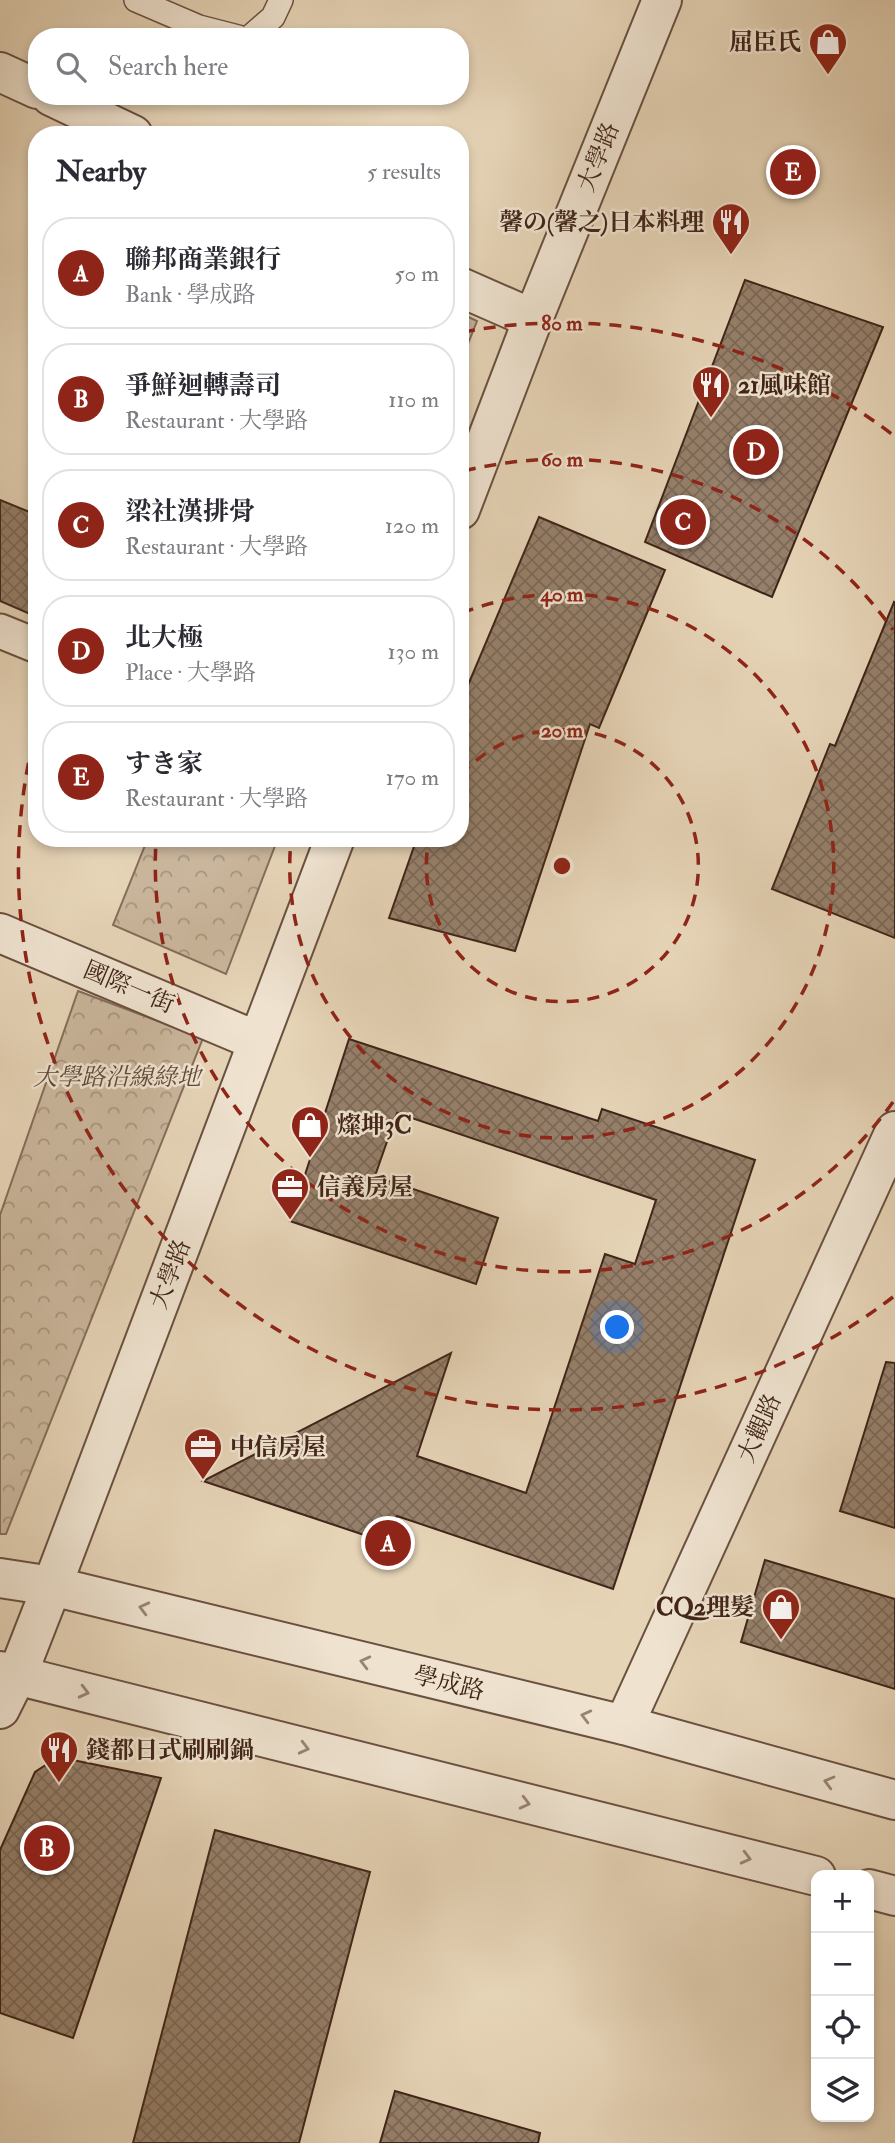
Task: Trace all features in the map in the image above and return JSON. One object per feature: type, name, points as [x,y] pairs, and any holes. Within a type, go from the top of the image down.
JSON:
[{"type":"street","name":"大學路","points":[[469,486],[533,318],[662,0]]},
{"type":"street","points":[[0,72],[28,85]]},
{"type":"street","points":[[70,105],[114,126]]},
{"type":"street","points":[[469,291],[533,318]]},
{"type":"street","points":[[0,631],[28,642]]},
{"type":"street","name":"大學路","points":[[0,1709],[9,1672],[52,1586],[332,847]]},
{"type":"street","name":"國際一街","points":[[0,933],[257,1041]]},
{"type":"street","name":"大觀路","points":[[624,1726],[895,1130]]},
{"type":"street","name":"學成路","points":[[0,1578],[52,1586],[624,1726],[895,1800]]},
{"type":"street","points":[[9,1672],[811,1875]]},
{"type":"street","points":[[874,1890],[895,1896]]},
{"type":"lane","points":[[136,0],[203,28]]},
{"type":"lane","points":[[261,28],[274,17],[281,0]]},
{"type":"green space","points":[[469,317],[477,321],[469,341]]},
{"type":"green space","points":[[144,847],[275,847],[226,974],[113,925]]},
{"type":"green space","name":"大學路沿線綠地","points":[[78,991],[203,1038],[6,1534],[0,1534],[0,1215]]},
{"type":"building","points":[[745,280],[883,327],[772,597],[645,542]]},
{"type":"building","points":[[0,500],[28,511],[28,613],[0,601]]},
{"type":"building","points":[[539,517],[665,570],[599,728],[590,724],[515,951],[389,918],[414,847],[469,847],[469,683]]},
{"type":"building","points":[[894,602],[895,938],[772,889],[830,744],[835,746]]},
{"type":"building","points":[[349,1039],[598,1121],[602,1109],[755,1160],[613,1589],[397,1516],[388,1543],[203,1481],[451,1353],[417,1456],[526,1493],[605,1254],[635,1264],[656,1200],[397,1113],[375,1176],[498,1218],[476,1284],[290,1221]]},
{"type":"building","points":[[886,1362],[895,1363],[895,1528],[840,1511]]},
{"type":"building","points":[[765,1560],[895,1599],[895,1689],[741,1642]]},
{"type":"building","points":[[58,1757],[161,1778],[73,2038],[0,2013],[0,1850],[35,1772]]},
{"type":"building","points":[[215,1830],[370,1872],[299,2143],[133,2143]]},
{"type":"building","points":[[395,2091],[540,2133],[538,2143],[380,2143]]},
{"type":"place","name":"屈臣氏","points":[[828,76]]},
{"type":"place","name":"すき家","points":[[793,172]]},
{"type":"place","name":"馨の(馨之)日本料理","points":[[731,256]]},
{"type":"place","name":"21風味館","points":[[711,419]]},
{"type":"place","name":"北大極","points":[[756,452]]},
{"type":"place","name":"梁社漢排骨","points":[[683,522]]},
{"type":"place","name":"燦坤3C","points":[[310,1159]]},
{"type":"place","name":"信義房屋","points":[[290,1221]]},
{"type":"place","name":"中信房屋","points":[[203,1481]]},
{"type":"place","name":"聯邦商業銀行","points":[[388,1543]]},
{"type":"place","name":"CQ2理髮","points":[[781,1641]]},
{"type":"place","name":"錢都日式刷刷鍋","points":[[59,1784]]},
{"type":"place","name":"爭鮮迴轉壽司","points":[[47,1848]]}]
